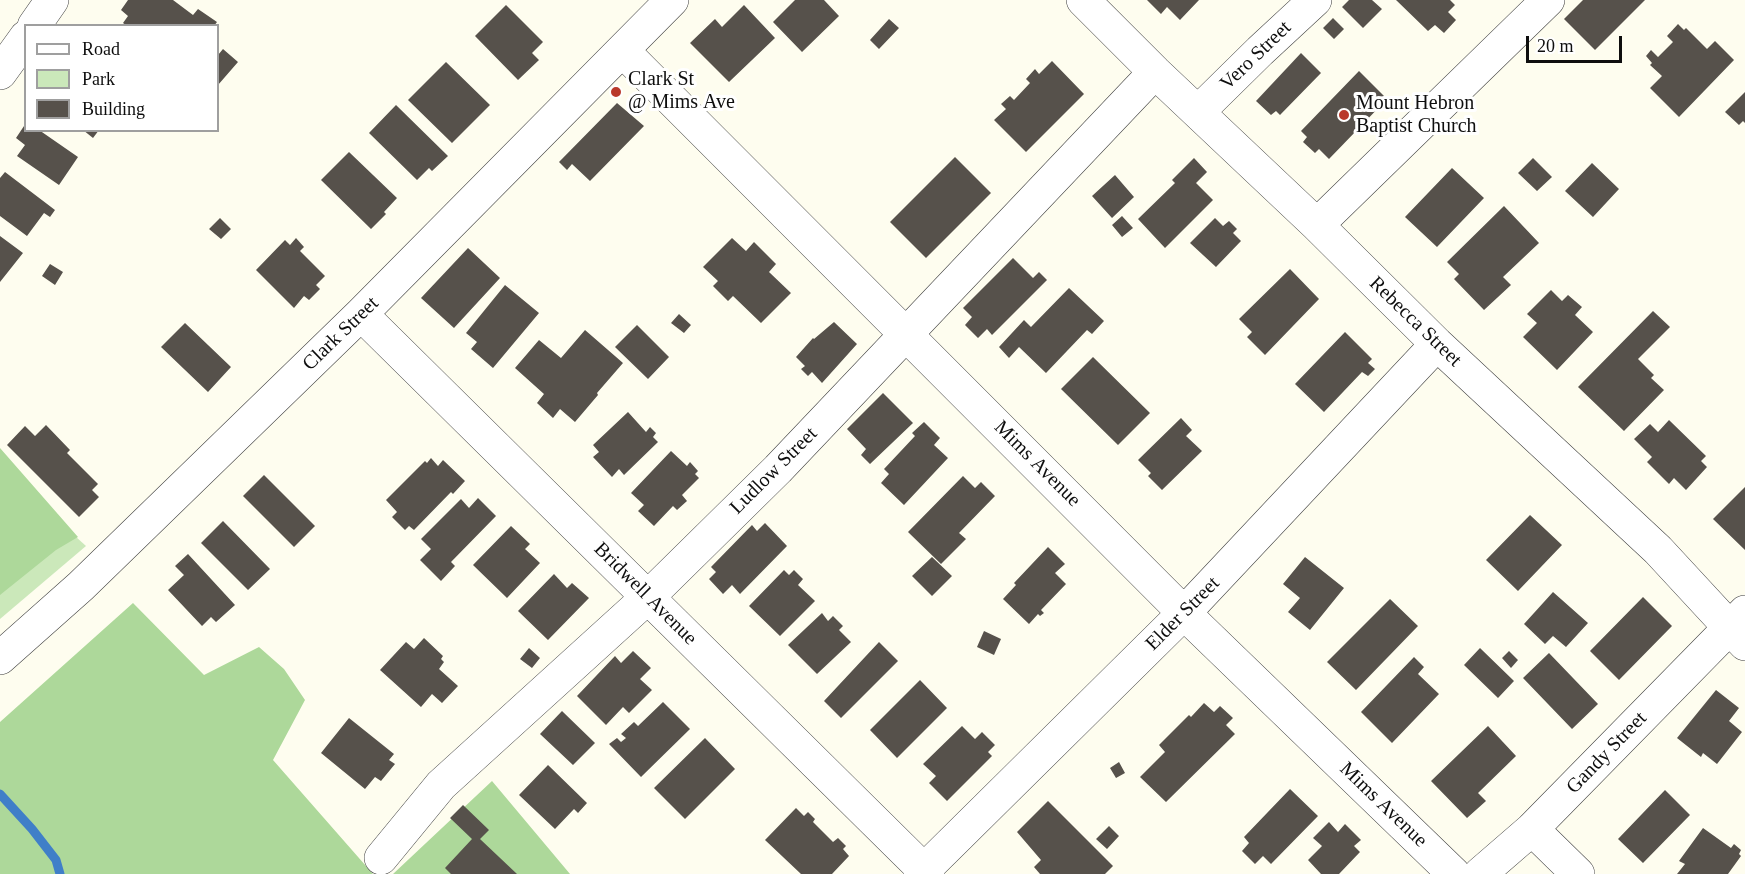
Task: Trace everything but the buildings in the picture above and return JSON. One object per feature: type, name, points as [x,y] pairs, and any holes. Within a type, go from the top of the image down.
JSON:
[{"type":"street","points":[[35,24],[52,0]]},
{"type":"street","name":"Clark Street","points":[[0,658],[81,586],[361,314],[672,0]]},
{"type":"street","name":"Rebecca Street","points":[[1083,0],[1437,344],[1740,628]]},
{"type":"street","name":"Vero Street","points":[[1198,112],[1315,0]]},
{"type":"street","points":[[1317,225],[1548,0]]},
{"type":"street","points":[[0,73],[24,40]]},
{"type":"street","name":"Mims Avenue","points":[[623,51],[906,336],[998,424],[1184,614],[1454,874]]},
{"type":"street","name":"Ludlow Street","points":[[381,858],[441,785],[648,597],[778,469],[1155,72]]},
{"type":"street","name":"Bridwell Avenue","points":[[361,314],[924,873]]},
{"type":"street","name":"Elder Street","points":[[924,873],[1184,614],[1437,344]]},
{"type":"street","name":"Gandy Street","points":[[1480,874],[1532,829],[1740,628]]},
{"type":"street","points":[[1532,829],[1578,874]]},
{"type":"green space","points":[[0,448],[78,537],[56,550],[0,595]]},
{"type":"green space","points":[[0,468],[86,546],[0,619]]},
{"type":"green space","points":[[133,603],[204,675],[259,647],[284,669],[305,700],[273,760],[373,874],[0,874],[0,722]]},
{"type":"green space","points":[[492,781],[570,874],[393,874]]},
{"type":"waterway","points":[[0,794],[56,860],[60,874]]},
{"type":"place","name":"Clark St @ Mims Ave","points":[[616,92]]},
{"type":"place","name":"Mount Hebron Baptist Church","points":[[1344,115]]}]
